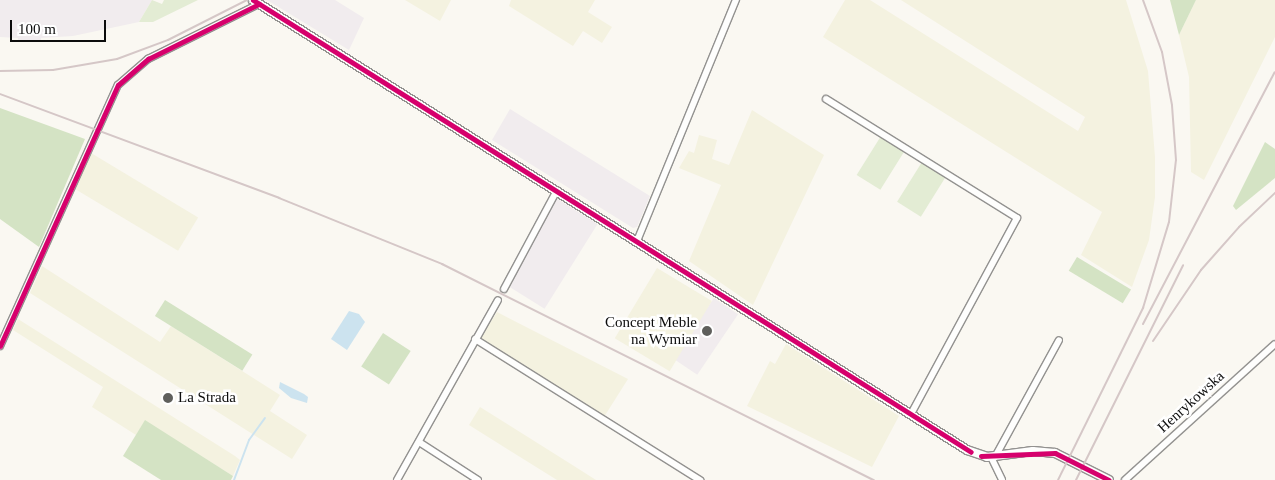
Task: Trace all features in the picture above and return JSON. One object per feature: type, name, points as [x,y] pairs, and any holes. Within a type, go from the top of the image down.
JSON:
[{"type":"street","points":[[637,241],[736,0]]},
{"type":"street","points":[[0,346],[118,85],[148,59],[256,2],[911,414],[981,456],[993,457],[1033,451],[1055,453],[1110,480]]},
{"type":"street","points":[[826,99],[1017,218],[911,414]]},
{"type":"street","points":[[504,289],[557,190]]},
{"type":"street","points":[[397,480],[498,300]]},
{"type":"street","points":[[476,339],[700,480]]},
{"type":"street","points":[[993,457],[1059,340]]},
{"type":"street","name":"Henrykowska","points":[[1125,480],[1275,344]]},
{"type":"street","points":[[418,442],[478,480]]},
{"type":"street","points":[[993,457],[1002,480]]},
{"type":"shaded area","points":[[0,0],[152,0],[139,22],[73,36],[41,38],[41,42],[18,42],[18,38],[0,37]]},
{"type":"shaded area","points":[[267,0],[335,0],[364,18],[349,50]]},
{"type":"shaded area","points":[[405,0],[451,0],[440,21]]},
{"type":"shaded area","points":[[511,0],[595,0],[588,12],[612,27],[602,43],[583,31],[573,46],[509,6]]},
{"type":"shaded area","points":[[845,0],[870,0],[1078,131],[1085,117],[901,0],[1126,0],[1148,71],[1155,157],[1155,197],[1149,240],[1132,287],[1081,255],[1102,212],[823,37]]},
{"type":"shaded area","points":[[1196,0],[1275,0],[1275,37],[1204,180],[1191,172],[1189,77],[1179,35]]},
{"type":"shaded area","points":[[510,109],[650,196],[637,227],[633,228],[492,140]]},
{"type":"shaded area","points":[[752,110],[824,155],[753,305],[689,261],[721,185],[679,168],[689,151],[694,153],[699,135],[717,140],[712,159],[729,165]]},
{"type":"shaded area","points":[[91,153],[198,217],[178,251],[71,186]]},
{"type":"shaded area","points":[[556,198],[598,224],[545,309],[503,283]]},
{"type":"shaded area","points":[[42,266],[160,342],[171,326],[280,395],[270,411],[307,435],[292,459],[30,293]]},
{"type":"shaded area","points":[[657,268],[712,301],[670,371],[615,338]]},
{"type":"shaded area","points":[[714,298],[738,314],[697,375],[673,359]]},
{"type":"shaded area","points":[[497,312],[628,379],[604,417],[480,339]]},
{"type":"shaded area","points":[[18,319],[235,456],[240,460],[233,476],[145,421],[136,435],[92,407],[103,387],[13,330]]},
{"type":"shaded area","points":[[786,344],[899,416],[872,467],[747,406],[770,361],[775,364]]},
{"type":"shaded area","points":[[480,407],[596,480],[557,480],[469,425]]},
{"type":"green space","points":[[152,0],[162,4],[164,0],[198,0],[153,22],[139,22]]},
{"type":"green space","points":[[1170,0],[1196,0],[1179,35]]},
{"type":"green space","points":[[0,108],[85,139],[39,247],[0,219]]},
{"type":"green space","points":[[881,136],[905,151],[880,190],[857,175]]},
{"type":"green space","points":[[1265,142],[1275,149],[1275,178],[1236,210],[1233,206]]},
{"type":"green space","points":[[922,162],[946,177],[921,217],[897,202]]},
{"type":"green space","points":[[1077,257],[1131,289],[1123,303],[1069,271]]},
{"type":"green space","points":[[165,300],[252,355],[242,371],[155,316]]},
{"type":"green space","points":[[383,333],[411,351],[389,385],[361,367]]},
{"type":"green space","points":[[145,420],[233,476],[231,480],[161,480],[123,456]]},
{"type":"water","points":[[349,311],[359,314],[365,322],[347,350],[331,339]]},
{"type":"water","points":[[280,382],[308,397],[307,403],[291,398],[279,388]]},
{"type":"waterway","points":[[234,480],[249,440],[265,418]]},
{"type":"railway","points":[[0,71],[53,70],[117,59],[168,40],[247,0]]},
{"type":"railway","points":[[1058,480],[1143,308],[1169,222],[1176,160],[1172,105],[1162,52],[1143,0]]},
{"type":"railway","points":[[1143,324],[1275,72]]},
{"type":"railway","points":[[0,94],[279,198],[442,264],[874,480]]},
{"type":"railway","points":[[1153,341],[1201,270],[1239,227],[1275,193]]},
{"type":"railway","points":[[1076,480],[1183,265]]},
{"type":"cycle path","points":[[253,0],[971,452]]},
{"type":"cycle path","points":[[0,346],[118,85],[148,59],[259,4]]},
{"type":"cycle path","points":[[981,456],[1055,453],[1109,480]]},
{"type":"place","name":"Concept Meble na Wymiar","points":[[707,331]]},
{"type":"place","name":"La Strada","points":[[168,398]]}]
